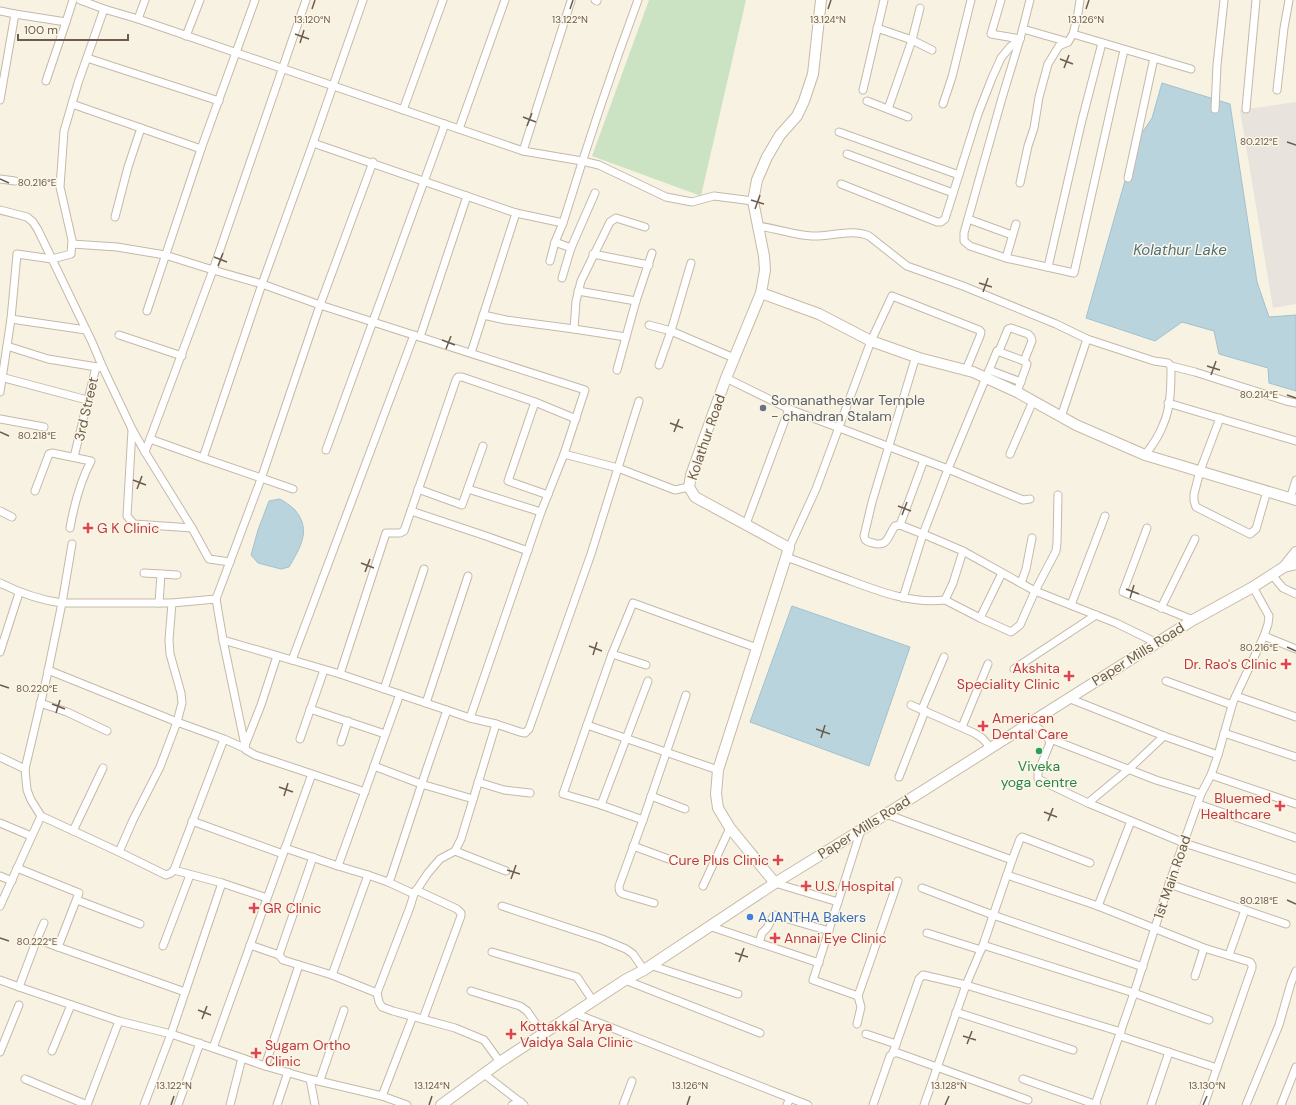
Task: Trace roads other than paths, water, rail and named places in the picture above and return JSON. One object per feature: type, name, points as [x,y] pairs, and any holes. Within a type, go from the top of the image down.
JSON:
[{"type":"main road","name":"Kolathur Road","points":[[787,552],[746,524],[695,497],[689,487],[691,475],[726,378],[761,293],[765,270],[764,256],[753,202],[757,180],[767,157],[780,135],[797,116],[804,101],[813,74],[821,0]]},
{"type":"main road","points":[[761,293],[819,314],[871,341],[916,356],[966,370],[1004,378],[1017,392],[1033,402],[1076,425],[1145,455],[1293,499]]},
{"type":"main road","points":[[775,883],[730,828],[718,808],[716,794],[718,770],[787,552]]},
{"type":"main road","points":[[1284,567],[1296,552]]},
{"type":"main road","name":"Paper Mills Road","points":[[441,1105],[500,1062],[775,883],[1193,620],[1253,587],[1284,567],[1296,564]]},
{"type":"street","points":[[46,81],[73,0]]},
{"type":"street","points":[[82,0],[104,9],[138,19],[523,151],[598,165],[666,197],[692,202],[714,196],[753,202]]},
{"type":"street","points":[[138,19],[145,0]]},
{"type":"street","points":[[186,36],[200,0]]},
{"type":"street","points":[[147,311],[201,149],[254,0]]},
{"type":"street","points":[[145,452],[213,270],[306,0]]},
{"type":"street","points":[[203,458],[262,284],[363,0]]},
{"type":"street","points":[[403,110],[443,0]]},
{"type":"street","points":[[459,129],[505,0]]},
{"type":"street","points":[[550,261],[582,161],[638,0]]},
{"type":"street","points":[[863,90],[884,0]]},
{"type":"street","points":[[943,104],[952,78],[971,0]]},
{"type":"street","points":[[1001,0],[991,34],[1020,39]]},
{"type":"street","points":[[1030,0],[964,233],[964,241],[970,246],[1006,258],[1074,273],[1124,50]]},
{"type":"street","points":[[1020,183],[1028,146],[1034,128],[1039,97],[1048,64],[1059,46],[1068,42],[1073,34],[1080,0]]},
{"type":"street","points":[[1215,109],[1224,0]]},
{"type":"street","points":[[1246,108],[1256,0]]},
{"type":"street","points":[[1277,90],[1284,28],[1289,0]]},
{"type":"street","points":[[523,151],[571,1]]},
{"type":"street","points":[[888,108],[912,40],[920,8]]},
{"type":"street","points":[[0,392],[11,319],[17,254],[52,259],[71,254],[72,240],[60,187],[64,131],[104,9]]},
{"type":"street","points":[[0,11],[66,22]]},
{"type":"street","points":[[0,100],[15,14]]},
{"type":"street","points":[[877,28],[912,40],[932,50]]},
{"type":"street","points":[[1023,29],[1068,42]]},
{"type":"street","points":[[1073,34],[1191,69]]},
{"type":"street","points":[[840,184],[937,222],[941,222],[945,219],[978,114],[1001,58],[1010,47],[1020,39]]},
{"type":"street","points":[[1048,267],[1075,149],[1102,43]]},
{"type":"street","points":[[87,58],[219,101]]},
{"type":"street","points":[[1128,178],[1154,58]]},
{"type":"street","points":[[867,100],[908,117]]},
{"type":"street","points":[[72,104],[201,149]]},
{"type":"street","points":[[326,450],[445,124]]},
{"type":"street","points":[[115,217],[128,167],[141,128]]},
{"type":"street","points":[[840,132],[959,175]]},
{"type":"street","points":[[313,143],[373,162],[516,213],[563,222]]},
{"type":"street","points":[[847,154],[953,193]]},
{"type":"street","points":[[244,748],[216,599],[261,479],[320,306],[373,162]]},
{"type":"street","points":[[0,179],[15,181]]},
{"type":"street","points":[[562,278],[571,248],[595,193]]},
{"type":"street","points":[[292,660],[417,336],[467,196]]},
{"type":"street","points":[[0,210],[27,217],[38,230],[86,330],[99,368],[145,452],[192,528],[209,559],[230,562]]},
{"type":"street","points":[[471,353],[516,213]]},
{"type":"street","points":[[574,329],[578,290],[593,254],[608,225],[612,220],[619,219],[645,227]]},
{"type":"street","points":[[968,219],[1012,235]]},
{"type":"street","points":[[1006,258],[1016,224]]},
{"type":"street","points":[[757,226],[769,227],[804,236],[825,236],[855,232],[864,233],[907,266],[963,286],[1056,324],[1087,339],[1154,362],[1165,362],[1171,366],[1296,403]]},
{"type":"street","points":[[555,242],[571,248]]},
{"type":"street","points":[[72,244],[117,247],[165,255],[262,284],[320,306],[585,390],[564,454],[528,551],[470,718]]},
{"type":"street","points":[[617,370],[636,301],[652,253]]},
{"type":"street","points":[[593,254],[649,265]]},
{"type":"street","points":[[659,365],[671,331],[691,263]]},
{"type":"street","points":[[578,290],[636,301]]},
{"type":"street","points":[[966,370],[980,336],[979,330],[892,296],[871,341],[816,489],[787,552],[870,589],[903,598],[932,601],[945,600],[1011,632],[1020,625],[1035,590],[1057,547],[1058,495]]},
{"type":"street","points":[[483,315],[506,320],[626,337]]},
{"type":"street","points":[[11,319],[86,330]]},
{"type":"street","points":[[649,325],[671,331],[734,358]]},
{"type":"street","points":[[903,598],[923,534],[948,469],[996,353],[999,351],[1008,329],[1011,328],[1028,334],[1032,341],[1024,361],[1026,367],[1017,392]]},
{"type":"street","points":[[119,335],[182,356]]},
{"type":"street","points":[[1061,417],[1087,339]]},
{"type":"street","points":[[7,346],[48,359],[99,368]]},
{"type":"street","points":[[999,351],[1024,361]]},
{"type":"street","points":[[916,356],[872,502],[864,536],[865,539],[878,545],[884,544],[895,526],[900,525],[963,551],[1035,590],[1116,623],[1157,643]]},
{"type":"street","points":[[1145,455],[1163,426],[1167,414],[1171,366]]},
{"type":"street","name":"3rd Street","points":[[74,457],[87,400],[99,368]]},
{"type":"street","points":[[2,377],[87,400]]},
{"type":"street","points":[[340,674],[386,533],[400,533],[404,531],[458,377],[462,377],[535,402],[576,419]]},
{"type":"street","points":[[726,378],[789,410],[948,469],[1023,500],[1030,499]]},
{"type":"street","points":[[1004,378],[1021,382]]},
{"type":"street","points":[[223,640],[340,674],[470,718],[525,733],[529,729],[591,554],[639,401]]},
{"type":"street","points":[[535,402],[508,481],[548,495]]},
{"type":"street","points":[[1010,454],[1033,402]]},
{"type":"street","points":[[1168,403],[1296,441]]},
{"type":"street","points":[[746,524],[789,410]]},
{"type":"street","points":[[1220,418],[1200,471],[1194,494],[1196,507],[1250,534],[1256,529],[1267,491]]},
{"type":"street","points":[[0,419],[44,427]]},
{"type":"street","points":[[132,429],[127,516],[134,524],[192,528]]},
{"type":"street","points":[[150,439],[293,489]]},
{"type":"street","points":[[418,489],[462,505],[483,446]]},
{"type":"street","points":[[35,491],[49,454],[52,453],[91,461],[77,496],[70,528]]},
{"type":"street","points":[[564,454],[618,468],[675,490],[689,487]]},
{"type":"street","points":[[900,525],[924,460]]},
{"type":"street","points":[[1293,499],[1296,480]]},
{"type":"street","points":[[468,489],[542,512]]},
{"type":"street","points":[[411,510],[528,551]]},
{"type":"street","points":[[0,511],[12,517]]},
{"type":"street","points":[[1071,605],[1105,516]]},
{"type":"street","points":[[1147,528],[1123,592],[1193,620]]},
{"type":"street","points":[[1021,583],[1026,568],[1032,538]]},
{"type":"street","points":[[1161,608],[1195,539]]},
{"type":"street","points":[[72,544],[62,603],[48,670],[24,769],[27,790],[35,808],[41,816],[166,875],[171,873],[174,870],[224,739]]},
{"type":"street","points":[[945,600],[953,583],[963,551]]},
{"type":"street","points":[[384,689],[424,569]]},
{"type":"street","points":[[144,573],[176,575]]},
{"type":"street","points":[[980,618],[1002,573]]},
{"type":"street","points":[[159,603],[161,574]]},
{"type":"street","points":[[1272,575],[1283,588],[1296,594]]},
{"type":"street","points":[[426,703],[468,576]]},
{"type":"street","points":[[0,583],[19,593],[46,601],[62,603],[172,603],[216,599]]},
{"type":"street","name":"1st Main Road","points":[[1096,1105],[1143,967],[1169,884],[1201,794],[1211,775],[1218,755],[1232,705],[1264,636],[1269,616],[1253,587]]},
{"type":"street","points":[[0,652],[3,634],[19,593]]},
{"type":"street","points":[[119,852],[160,768],[177,722],[182,703],[181,693],[170,654],[169,640],[172,603]]},
{"type":"street","points":[[643,820],[601,805],[563,794],[612,654],[633,603],[757,648]]},
{"type":"street","points":[[1014,669],[1096,615]]},
{"type":"street","points":[[1264,636],[1296,648]]},
{"type":"street","points":[[612,654],[646,665]]},
{"type":"street","points":[[244,748],[261,705],[277,656]]},
{"type":"street","points":[[899,777],[944,657]]},
{"type":"street","points":[[962,728],[988,664]]},
{"type":"street","points":[[48,670],[177,722],[224,739],[244,748],[252,754],[365,792]]},
{"type":"street","points":[[300,739],[324,670]]},
{"type":"street","points":[[1166,681],[1232,705]]},
{"type":"street","points":[[601,805],[648,682]]},
{"type":"street","points":[[338,866],[400,694]]},
{"type":"street","points":[[654,903],[623,894],[619,889],[686,695]]},
{"type":"street","points":[[1236,696],[1296,717]]},
{"type":"street","points":[[1068,698],[1164,736],[1218,755]]},
{"type":"street","points":[[40,703],[107,731]]},
{"type":"street","points":[[911,705],[982,738],[991,748]]},
{"type":"street","points":[[310,709],[385,734]]},
{"type":"street","points":[[388,882],[391,877],[447,710]]},
{"type":"street","points":[[341,742],[348,721]]},
{"type":"street","points":[[1032,722],[1048,738],[1156,780],[1201,794]]},
{"type":"street","points":[[496,724],[467,822],[455,851],[440,860],[428,873],[415,892],[383,981],[377,993],[382,1007],[455,1028],[484,1040],[500,1062]]},
{"type":"street","points":[[587,725],[718,770]]},
{"type":"street","points":[[1224,733],[1296,757]]},
{"type":"street","points":[[1088,803],[1129,769],[1164,736]]},
{"type":"street","points":[[1048,738],[1050,743],[1038,773],[1038,779],[1088,803],[1184,843],[1296,879]]},
{"type":"street","points":[[0,757],[24,769]]},
{"type":"street","points":[[374,766],[421,784],[473,799]]},
{"type":"street","points":[[73,831],[103,768]]},
{"type":"street","points":[[213,1048],[312,774]]},
{"type":"street","points":[[1211,775],[1296,804]]},
{"type":"street","points":[[478,782],[504,790],[530,793]]},
{"type":"street","points":[[651,796],[685,809]]},
{"type":"street","points":[[1198,804],[1296,838]]},
{"type":"street","points":[[886,814],[1012,860]]},
{"type":"street","points":[[0,906],[41,816]]},
{"type":"street","points":[[192,821],[284,851],[313,857],[338,866],[368,874],[457,909],[461,913],[461,916],[423,1019]]},
{"type":"street","points":[[1098,906],[1131,821]]},
{"type":"street","points":[[0,823],[31,836]]},
{"type":"street","points":[[703,886],[730,828]]},
{"type":"street","points":[[858,996],[813,980],[861,830]]},
{"type":"street","points":[[924,1105],[956,1012],[982,947],[1020,839],[1022,837],[1090,863]]},
{"type":"street","points":[[633,846],[674,861]]},
{"type":"street","points":[[455,851],[506,871]]},
{"type":"street","points":[[279,956],[313,857]]},
{"type":"street","points":[[17,868],[80,893],[58,947]]},
{"type":"street","points":[[174,870],[222,883],[267,898]]},
{"type":"street","points":[[332,975],[368,874]]},
{"type":"street","points":[[163,946],[190,875]]},
{"type":"street","points":[[1007,875],[1098,906],[1204,948],[1250,962],[1252,968],[1204,1105]]},
{"type":"street","points":[[0,876],[12,881]]},
{"type":"street","points":[[857,1024],[861,1006],[858,996],[898,881]]},
{"type":"street","points":[[144,1105],[171,1034],[222,883]]},
{"type":"street","points":[[775,883],[838,902]]},
{"type":"street","points":[[1169,884],[1286,924]]},
{"type":"street","points":[[922,888],[993,915],[1143,967]]},
{"type":"street","points":[[77,900],[140,924]]},
{"type":"street","points":[[502,906],[602,939],[626,949],[647,967],[738,994]]},
{"type":"street","points":[[1229,955],[1246,910]]},
{"type":"street","points":[[759,943],[762,934],[774,915],[829,931]]},
{"type":"street","points":[[19,988],[44,923]]},
{"type":"street","points":[[709,926],[818,963]]},
{"type":"street","points":[[927,933],[982,947],[1134,993],[1209,1020]]},
{"type":"street","points":[[37,939],[185,992]]},
{"type":"street","points":[[250,945],[279,956],[284,960],[332,975],[377,993]]},
{"type":"street","points":[[1195,976],[1204,948]]},
{"type":"street","points":[[492,952],[573,975],[577,977],[593,1001]]},
{"type":"street","points":[[265,1066],[299,965]]},
{"type":"street","points":[[1246,1105],[1279,1025],[1296,971]]},
{"type":"street","points":[[873,1105],[919,979],[923,975],[966,985],[1120,1034],[1217,1068]]},
{"type":"street","points":[[0,980],[19,988],[119,1021],[171,1034],[265,1066],[310,1079],[320,1080],[382,1096],[407,1105]]},
{"type":"street","points":[[625,980],[760,1033]]},
{"type":"street","points":[[471,991],[520,1006],[527,1011],[543,1034]]},
{"type":"street","points":[[0,1052],[19,1005]]},
{"type":"street","points":[[52,1051],[71,1005]]},
{"type":"street","points":[[320,1080],[344,1010]]},
{"type":"street","points":[[956,1012],[1073,1050]]},
{"type":"street","points":[[574,1013],[789,1102],[808,1105]]},
{"type":"street","points":[[382,1096],[413,1016]]},
{"type":"street","points":[[25,1079],[87,1105],[119,1021]]},
{"type":"street","points":[[866,1034],[896,1044]]},
{"type":"street","points":[[178,1105],[200,1043]]},
{"type":"street","points":[[893,1053],[898,1052],[1028,1100]]},
{"type":"street","points":[[1151,1105],[1169,1052]]},
{"type":"street","points":[[230,1105],[242,1058]]},
{"type":"street","points":[[1281,1105],[1296,1067]]},
{"type":"street","points":[[277,1105],[288,1072]]},
{"type":"street","points":[[484,1074],[522,1104]]},
{"type":"street","points":[[310,1079],[315,1105]]},
{"type":"street","points":[[1023,1079],[1096,1105]]},
{"type":"street","points":[[622,1105],[632,1081]]},
{"type":"street","points":[[512,1105],[522,1104]]},
{"type":"water","name":"Kolathur Lake","points":[[1162,83],[1230,104],[1257,282],[1269,317],[1296,315],[1296,391],[1269,383],[1268,368],[1219,354],[1214,331],[1182,322],[1155,341],[1086,318],[1136,142],[1152,118]]},
{"type":"water","points":[[280,499],[295,510],[303,525],[302,539],[297,553],[289,567],[281,569],[258,563],[251,555],[258,530],[269,501]]},
{"type":"water","points":[[792,606],[910,647],[869,766],[750,722]]},
{"type":"place","name":"Somanatheswar Temple - chandran Stalam","points":[[763,408]]},
{"type":"place","name":"G K Clinic","points":[[88,528]]},
{"type":"place","name":"Dr. Rao's Clinic","points":[[1286,664]]},
{"type":"place","name":"Akshita Speciality Clinic","points":[[1069,676]]},
{"type":"place","name":"American Dental Care","points":[[983,726]]},
{"type":"place","name":"Viveka yoga centre","points":[[1039,751]]},
{"type":"place","name":"Bluemed Healthcare","points":[[1280,806]]},
{"type":"place","name":"Cure Plus Clinic","points":[[778,860]]},
{"type":"place","name":"U.S. Hospital","points":[[806,886]]},
{"type":"place","name":"GR Clinic","points":[[254,908]]},
{"type":"place","name":"AJANTHA Bakers","points":[[750,917]]},
{"type":"place","name":"Annai Eye Clinic","points":[[775,938]]},
{"type":"place","name":"Kottakkal Arya Vaidya Sala Clinic","points":[[511,1034]]},
{"type":"place","name":"Sugam Ortho Clinic","points":[[256,1053]]}]
